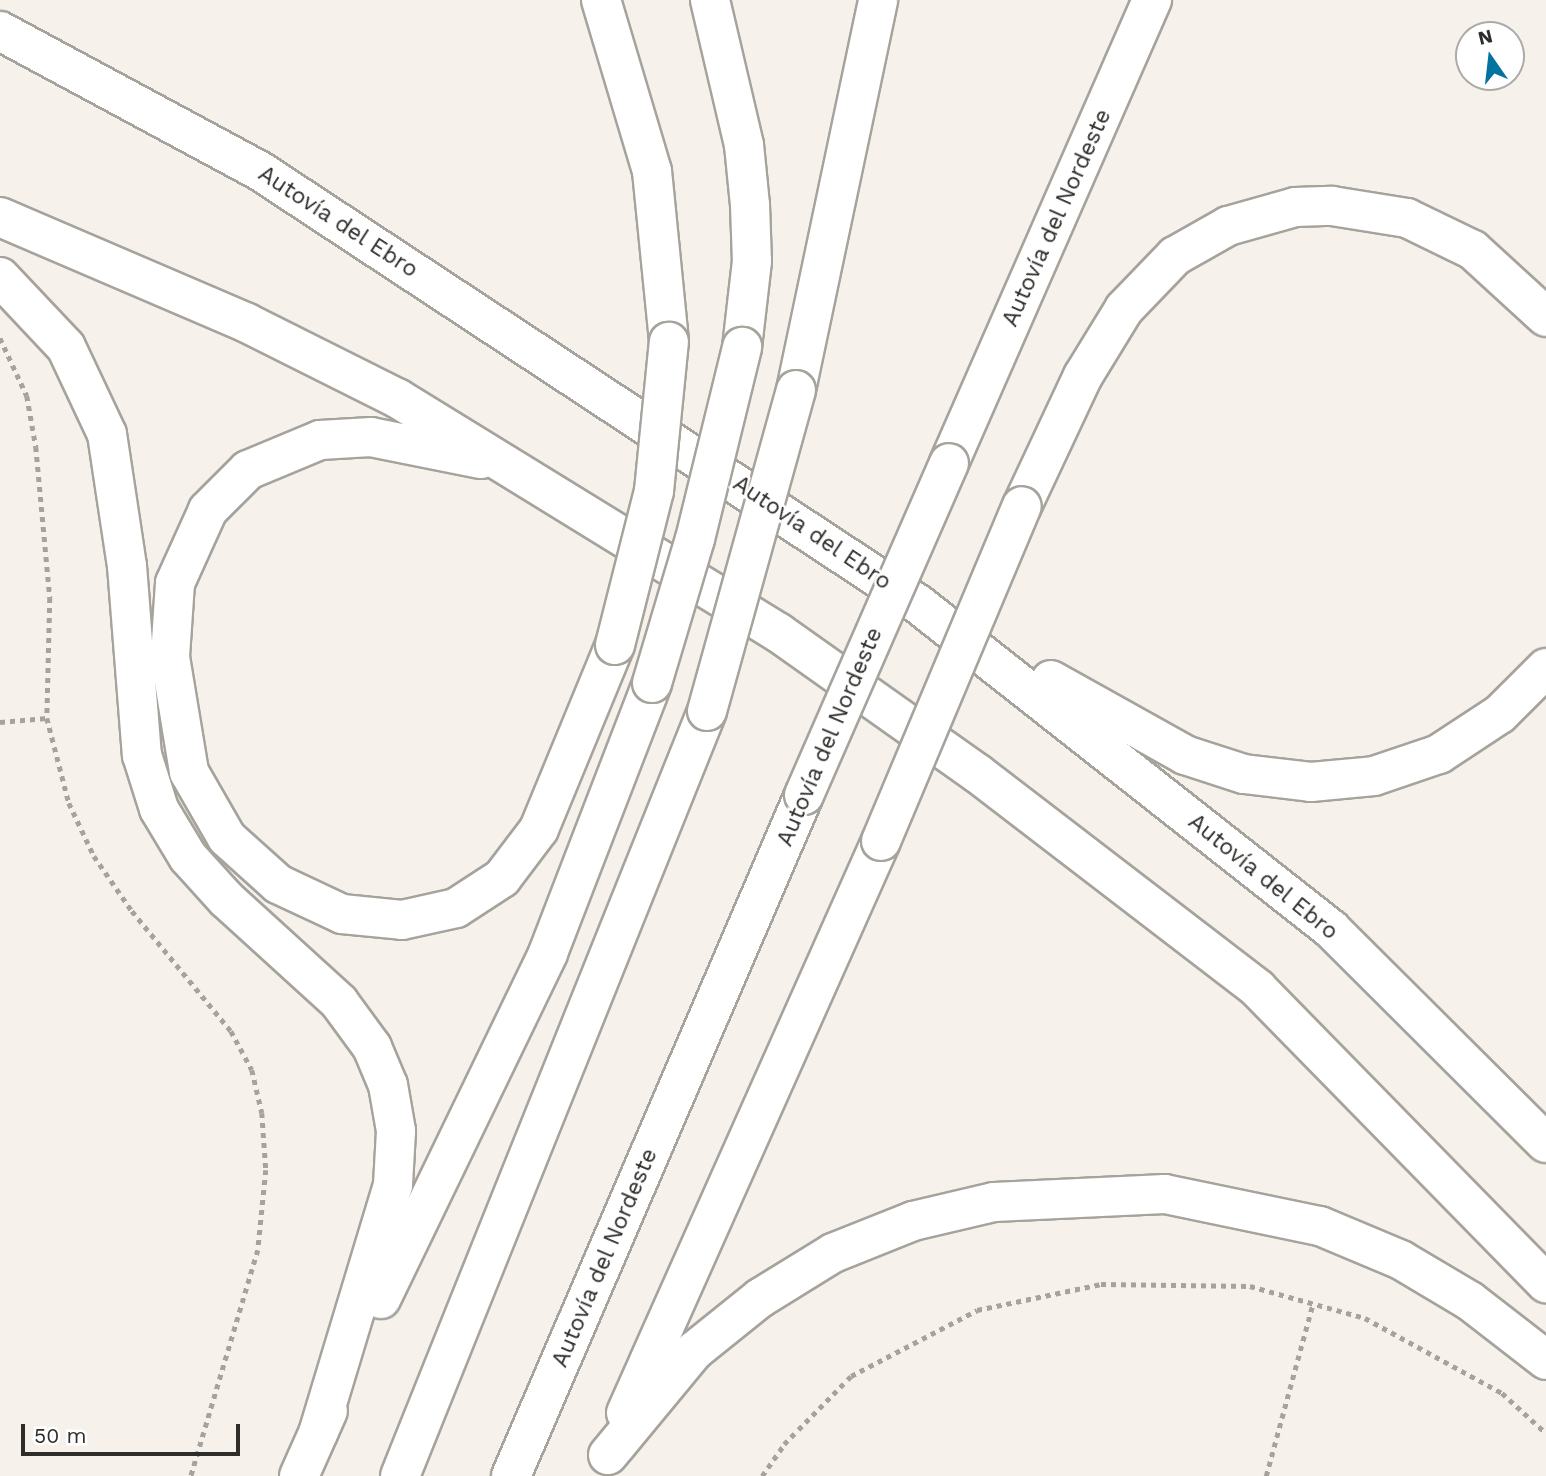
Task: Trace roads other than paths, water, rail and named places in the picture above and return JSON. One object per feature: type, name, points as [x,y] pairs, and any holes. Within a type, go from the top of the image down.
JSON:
[{"type":"highway","points":[[510,464],[346,437],[268,458],[221,495],[183,557],[171,614],[179,734],[204,806],[249,862],[309,902],[374,920],[456,908],[502,878],[539,829],[615,645],[652,503],[669,342],[652,171],[601,0]]},
{"type":"highway","points":[[299,1476],[548,953],[652,683],[741,348],[752,261],[744,145],[710,0]]},
{"type":"highway","points":[[400,1476],[707,711],[796,390],[878,0]]},
{"type":"highway","name":"Autovía del Nordeste","points":[[511,1476],[804,795],[1152,0]]},
{"type":"highway","name":"Autovía del Ebro","points":[[0,31],[260,171],[542,354],[918,604],[1331,929],[1546,1143]]},
{"type":"highway","points":[[603,1465],[881,841],[1022,506],[1083,376],[1124,309],[1175,256],[1228,226],[1285,209],[1332,206],[1407,218],[1473,250],[1546,317]]},
{"type":"highway","points":[[0,217],[247,323],[510,464],[779,633],[922,734],[1258,989],[1546,1283]]},
{"type":"highway","points":[[0,277],[66,347],[107,434],[125,553],[142,755],[159,809],[188,857],[226,900],[339,1002],[372,1047],[388,1085],[396,1131],[393,1185],[318,1433]]},
{"type":"highway","points":[[542,354],[872,557],[1113,720],[1210,765],[1311,782],[1406,768],[1471,736],[1546,668]]},
{"type":"highway","points":[[603,1465],[694,1351],[760,1298],[833,1253],[913,1221],[994,1202],[1165,1194],[1320,1226],[1401,1259],[1470,1301],[1546,1360]]}]
